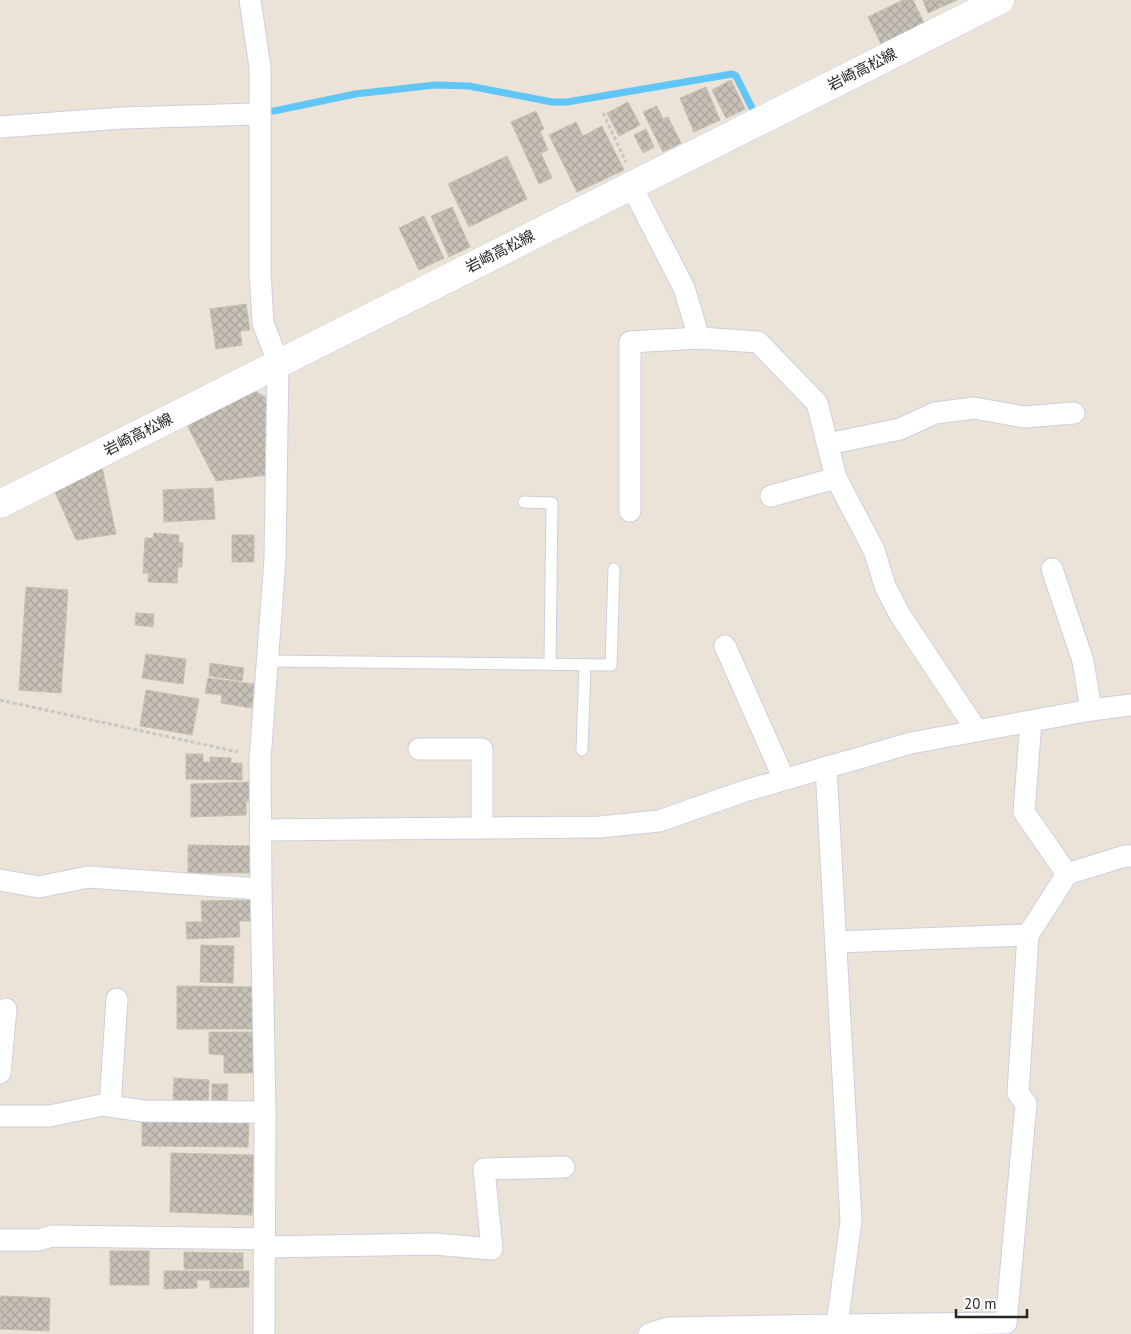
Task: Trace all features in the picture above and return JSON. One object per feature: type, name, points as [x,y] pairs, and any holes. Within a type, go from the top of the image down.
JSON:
[{"type":"main road","name":"岩崎高松線","points":[[0,504],[278,362],[1000,0]]},
{"type":"street","points":[[250,0],[260,67],[260,272],[263,323],[278,362],[275,559],[260,759],[265,1112],[264,1334]]},
{"type":"street","points":[[0,127],[122,118],[259,114]]},
{"type":"street","points":[[634,184],[684,288],[699,338]]},
{"type":"street","points":[[630,511],[630,342],[699,338],[758,342],[817,403],[836,478],[874,550],[885,586],[900,616],[977,731]]},
{"type":"street","points":[[828,444],[900,429],[935,413],[974,408],[1024,417],[1074,413]]},
{"type":"street","points":[[771,496],[836,478]]},
{"type":"street","points":[[1052,569],[1083,661],[1091,710]]},
{"type":"street","points":[[725,646],[784,779]]},
{"type":"street","points":[[260,830],[600,827],[659,821],[745,791],[911,743],[1091,710],[1131,705]]},
{"type":"street","points":[[1031,721],[1024,812],[1067,874]]},
{"type":"street","points":[[419,749],[482,748],[482,827]]},
{"type":"street","points":[[826,767],[852,1221],[837,1325]]},
{"type":"street","points":[[649,1334],[668,1328],[837,1325],[1011,1328],[1026,1104],[1018,1094],[1028,934],[1067,874],[1125,856],[1131,856]]},
{"type":"street","points":[[0,880],[39,887],[88,877],[261,889]]},
{"type":"street","points":[[836,942],[1028,934]]},
{"type":"street","points":[[110,1106],[117,999]]},
{"type":"street","points":[[0,1073],[6,1009]]},
{"type":"street","points":[[0,1116],[50,1116],[102,1105],[144,1110],[265,1112]]},
{"type":"street","points":[[0,1240],[39,1240],[52,1236],[265,1243],[435,1244],[492,1249],[484,1169],[564,1167]]},
{"type":"lane","points":[[524,502],[552,502],[550,664]]},
{"type":"lane","points":[[267,661],[611,665],[614,570]]},
{"type":"lane","points":[[582,750],[584,665]]},
{"type":"path","points":[[603,113],[634,184]]},
{"type":"path","points":[[0,700],[244,754]]},
{"type":"building","points":[[903,0],[913,0],[924,23],[881,44],[868,17]]},
{"type":"building","points":[[923,0],[957,0],[928,13]]},
{"type":"building","points":[[731,80],[745,109],[726,118],[712,90]]},
{"type":"building","points":[[706,87],[720,120],[694,132],[680,98]]},
{"type":"building","points":[[628,102],[640,125],[619,136],[607,113]]},
{"type":"building","points":[[657,106],[663,119],[668,117],[681,143],[663,152],[643,112]]},
{"type":"building","points":[[536,111],[544,129],[540,131],[548,150],[541,153],[552,178],[539,184],[511,122]]},
{"type":"building","points":[[576,122],[583,136],[602,126],[624,170],[577,192],[549,135]]},
{"type":"building","points":[[646,129],[654,147],[643,153],[634,135]]},
{"type":"building","points":[[507,156],[527,199],[469,227],[448,184]]},
{"type":"building","points":[[452,207],[470,247],[449,257],[431,216]]},
{"type":"building","points":[[424,216],[444,258],[419,270],[399,228]]},
{"type":"building","points":[[246,304],[250,330],[240,331],[242,345],[216,349],[210,309]]},
{"type":"building","points":[[255,391],[268,399],[268,475],[216,481],[187,425]]},
{"type":"building","points":[[102,467],[116,534],[76,540],[55,492]]},
{"type":"building","points":[[213,488],[215,519],[164,522],[163,490]]},
{"type":"building","points":[[154,533],[179,535],[179,543],[183,543],[182,567],[178,567],[177,583],[148,582],[149,573],[143,573],[145,538],[153,538]]},
{"type":"building","points":[[232,535],[254,535],[254,562],[232,562]]},
{"type":"building","points":[[26,587],[68,590],[61,693],[19,690]]},
{"type":"building","points":[[136,613],[154,614],[153,627],[135,625]]},
{"type":"building","points":[[146,654],[186,659],[183,684],[142,678]]},
{"type":"building","points":[[210,663],[244,668],[242,681],[209,676]]},
{"type":"building","points":[[208,678],[255,684],[252,708],[221,703],[222,695],[205,693]]},
{"type":"building","points":[[146,690],[199,699],[192,735],[140,726]]},
{"type":"building","points":[[186,754],[203,754],[203,762],[210,762],[210,757],[231,758],[231,763],[242,763],[242,780],[186,779]]},
{"type":"building","points":[[250,782],[251,801],[246,801],[246,815],[191,817],[191,784]]},
{"type":"building","points":[[188,845],[254,846],[254,873],[188,873]]},
{"type":"building","points":[[251,900],[252,921],[239,921],[240,937],[187,939],[186,922],[202,922],[201,901]]},
{"type":"building","points":[[201,945],[234,946],[233,983],[200,982]]},
{"type":"building","points":[[177,986],[255,987],[255,1029],[177,1029]]},
{"type":"building","points":[[209,1032],[255,1032],[255,1073],[224,1073],[224,1055],[209,1054]]},
{"type":"building","points":[[174,1078],[209,1080],[208,1104],[173,1102]]},
{"type":"building","points":[[212,1084],[228,1084],[227,1100],[212,1100]]},
{"type":"building","points":[[142,1120],[249,1122],[248,1147],[142,1146]]},
{"type":"building","points":[[171,1153],[254,1155],[252,1215],[170,1212]]},
{"type":"building","points":[[110,1251],[149,1251],[149,1285],[110,1285]]},
{"type":"building","points":[[184,1252],[243,1253],[243,1269],[184,1269]]},
{"type":"building","points":[[164,1271],[249,1271],[249,1287],[210,1288],[210,1280],[197,1280],[197,1288],[164,1289]]},
{"type":"building","points":[[0,1296],[50,1298],[49,1331],[0,1329]]},
{"type":"waterway","points":[[274,111],[355,94],[435,85],[469,86],[552,102],[567,102],[732,74],[736,76],[753,110]]}]
